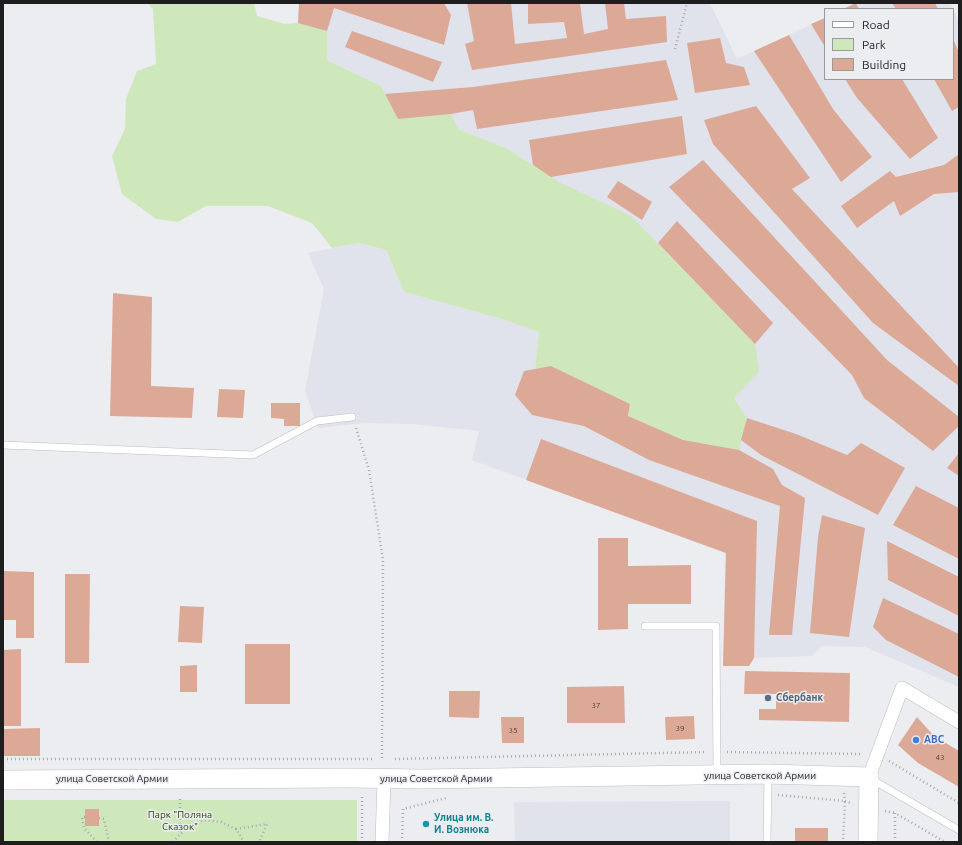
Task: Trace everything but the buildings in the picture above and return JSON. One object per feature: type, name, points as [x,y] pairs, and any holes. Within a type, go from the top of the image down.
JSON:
[{"type":"street","points":[[868,842],[869,777],[902,688],[959,722]]},
{"type":"street","name":"улица Советской Армии","points":[[3,780],[384,779],[717,776],[768,774],[869,777]]},
{"type":"street","points":[[382,842],[384,779]]},
{"type":"lane","points":[[3,445],[253,456],[317,421],[352,416]]},
{"type":"lane","points":[[644,626],[716,626],[717,776]]},
{"type":"lane","points":[[767,842],[768,774]]},
{"type":"lane","points":[[869,777],[959,830]]},
{"type":"path","points":[[675,49],[687,3]]},
{"type":"path","points":[[352,416],[369,470],[383,560],[382,759]]},
{"type":"path","points":[[3,760],[358,757],[382,759],[697,752]]},
{"type":"path","points":[[716,752],[877,754],[959,803]]},
{"type":"path","points":[[768,794],[844,801],[843,842]]},
{"type":"path","points":[[402,842],[403,809],[453,796]]},
{"type":"path","points":[[180,799],[180,833]]},
{"type":"path","points":[[894,842],[894,813],[945,842]]},
{"type":"path","points":[[85,817],[82,817],[84,828],[97,842]]},
{"type":"path","points":[[99,818],[104,819],[109,842]]},
{"type":"path","points":[[173,842],[190,824],[206,820],[221,822],[236,828],[267,824],[258,842]]},
{"type":"path","points":[[236,828],[244,842]]},
{"type":"shaded area","points":[[299,3],[710,3],[737,59],[824,18],[824,80],[954,80],[954,12],[959,21],[959,687],[865,647],[822,646],[812,656],[754,658],[749,666],[723,666],[725,553],[472,460],[479,431],[412,424],[363,423],[318,428],[305,391],[324,289],[308,253],[359,243],[386,250],[404,292],[502,319],[539,332],[535,370],[551,366],[630,404],[628,416],[747,418],[734,398],[559,182],[506,148],[458,129],[398,119],[381,86],[327,60],[298,23]]},
{"type":"shaded area","points":[[856,3],[950,3],[952,8],[845,8]]},
{"type":"shaded area","points":[[730,801],[730,842],[515,842],[514,802]]},
{"type":"green space","points":[[147,3],[254,3],[257,16],[285,24],[298,23],[327,31],[327,60],[381,86],[398,119],[451,114],[458,129],[506,148],[559,182],[631,216],[755,344],[759,372],[734,398],[747,418],[739,450],[683,440],[628,416],[630,404],[551,366],[535,370],[539,332],[502,319],[404,292],[386,250],[359,243],[332,248],[312,223],[268,206],[206,206],[178,222],[156,219],[122,194],[112,156],[125,129],[126,99],[137,71],[156,64],[153,9]]},
{"type":"green space","name":"Парк \"Поляна Сказок\"","points":[[4,800],[357,800],[357,842],[4,842]]},
{"type":"place","name":"Сбербанк","points":[[768,698]]},
{"type":"place","name":"ABC","points":[[916,740]]},
{"type":"place","name":"Улица им. В. И. Вознюка","points":[[426,824]]}]
